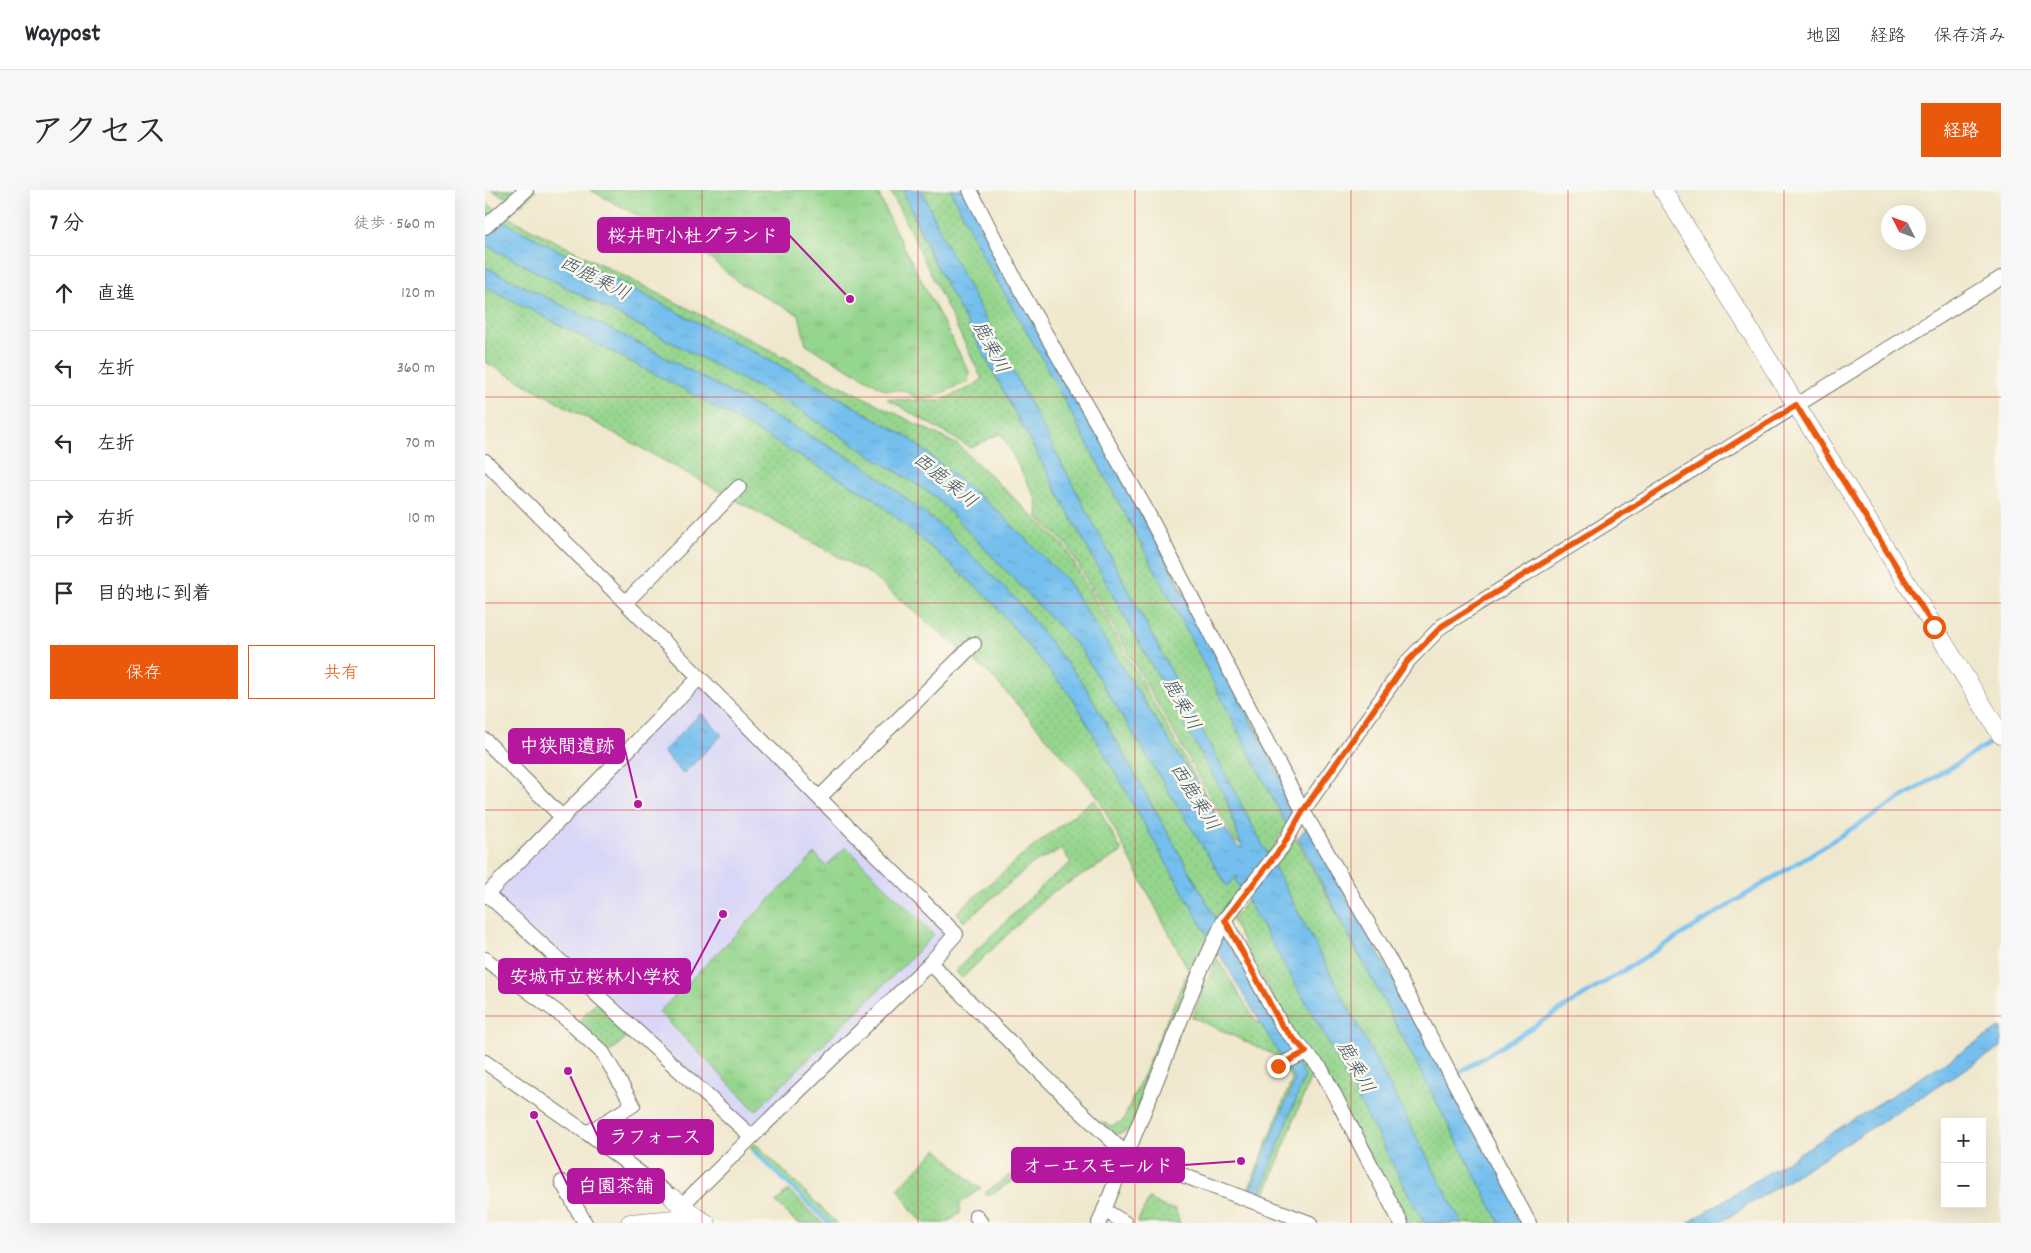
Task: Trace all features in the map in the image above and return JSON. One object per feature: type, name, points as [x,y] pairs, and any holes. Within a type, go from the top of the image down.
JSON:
[{"type":"street","points":[[485,227],[527,190]]},
{"type":"street","points":[[970,190],[1020,289],[1144,506],[1303,811],[1389,959],[1529,1223]]},
{"type":"street","points":[[1663,190],[2001,734]]},
{"type":"street","points":[[1125,1223],[1102,1217],[1126,1154],[1222,925],[1275,856],[1303,811],[1407,662],[1442,626],[2001,278]]},
{"type":"street","points":[[485,461],[956,934],[930,963],[752,1137],[677,1202]]},
{"type":"street","points":[[626,602],[739,487]]},
{"type":"street","points":[[819,798],[974,644]]},
{"type":"street","points":[[488,894],[699,678]]},
{"type":"street","points":[[485,740],[563,818]]},
{"type":"street","points":[[485,879],[488,894],[752,1137]]},
{"type":"street","points":[[1222,925],[1282,1026],[1291,1060],[1321,1069],[1401,1223]]},
{"type":"street","points":[[485,959],[565,1018],[603,1053],[633,1105],[587,1132]]},
{"type":"street","points":[[930,963],[1126,1154],[1310,1223]]},
{"type":"street","points":[[485,1062],[587,1132],[701,1220]]},
{"type":"street","points":[[562,1182],[585,1223]]},
{"type":"street","points":[[630,1223],[701,1220]]},
{"type":"shaded area","points":[[699,678],[956,934],[752,1137],[488,895]]},
{"type":"green space","points":[[491,190],[536,190],[521,205]]},
{"type":"green space","points":[[590,190],[877,190],[890,220],[970,374],[967,382],[933,397],[919,399],[903,390],[886,390],[806,345],[799,315],[738,282],[697,247]]},
{"type":"green space","points":[[890,190],[969,190],[1301,810],[1279,837],[1270,853],[1236,842],[1067,545],[1038,518],[1036,499],[1001,433],[971,448],[887,399],[939,401],[975,385],[982,379]]},
{"type":"green space","points":[[485,203],[521,224],[958,445],[1065,547],[1213,808],[1243,885],[1219,915],[1191,975],[1096,794],[991,675],[868,573],[485,362]]},
{"type":"green space","points":[[1094,799],[1122,852],[1051,893],[962,978],[955,971],[1045,883],[1071,863],[1062,849],[1032,864],[964,922],[957,912],[1023,855]]},
{"type":"green space","points":[[1296,838],[1503,1223],[1407,1223],[1290,1029],[1232,920]]},
{"type":"green space","points":[[846,847],[934,935],[756,1111],[659,1012],[815,854],[826,866]]},
{"type":"green space","points":[[1217,958],[1257,1023],[1271,1016],[1314,1069],[1265,1194],[1249,1188],[1292,1080],[1277,1056],[1192,1017]]},
{"type":"green space","points":[[1187,973],[1190,977],[1131,1129],[1113,1136],[1099,1121],[1111,1126],[1123,1121]]},
{"type":"green space","points":[[596,1002],[631,1033],[608,1054],[577,1023]]},
{"type":"green space","points":[[753,1144],[757,1145],[837,1223],[826,1223],[750,1148]]},
{"type":"green space","points":[[937,1149],[976,1186],[981,1188],[960,1203],[960,1214],[945,1223],[925,1223],[914,1214],[898,1188]]},
{"type":"green space","points":[[1034,1158],[1042,1166],[1023,1174],[989,1196],[985,1193]]},
{"type":"green space","points":[[788,1190],[823,1223],[797,1223],[776,1203]]},
{"type":"green space","points":[[1149,1199],[1169,1209],[1175,1209],[1180,1223],[1137,1223]]},
{"type":"water","points":[[903,190],[922,190],[944,240],[1462,1223],[1424,1223],[1321,1029],[1236,881],[1237,876],[1227,886],[1082,651],[936,497],[793,406],[485,245],[485,212],[810,381],[909,438],[1002,515],[1066,579],[1236,845],[1242,849],[1227,801],[1117,603],[931,256]]},
{"type":"water","points":[[951,190],[967,190],[1091,418],[1299,813],[1288,828],[1165,589],[1040,355],[984,259]]},
{"type":"water","points":[[485,267],[645,346],[865,466],[947,531],[1017,600],[1085,686],[1218,922],[1209,938],[1074,700],[987,596],[875,499],[687,391],[485,286]]},
{"type":"water","points":[[701,713],[722,735],[683,774],[663,752]]},
{"type":"water","points":[[1307,827],[1421,1027],[1527,1223],[1500,1223],[1298,838]]},
{"type":"water","points":[[1224,933],[1305,1076],[1259,1196],[1249,1193],[1295,1080],[1216,949]]},
{"type":"water","points":[[2001,1027],[2001,1047],[1719,1223],[1688,1223]]},
{"type":"waterway","points":[[1454,1076],[1998,738]]},
{"type":"waterway","points":[[755,1152],[829,1223]]},
{"type":"place","name":"桜井町小杜グランド","points":[[850,299]]},
{"type":"place","name":"中狭間遺跡","points":[[638,804]]},
{"type":"place","name":"安城市立桜林小学校","points":[[723,914]]},
{"type":"place","name":"ラフォース","points":[[568,1071]]},
{"type":"place","name":"白園茶舗","points":[[534,1115]]},
{"type":"place","name":"オーエスモールド","points":[[1241,1161]]},
{"type":"route","points":[[1278,1066],[1306,1052],[1282,1026],[1225,920],[1282,847],[1303,811],[1407,662],[1442,626],[1796,405],[1934,627]]},
{"type":"water label","name":"西鹿乗川","points":[[594,280]]},
{"type":"water label","name":"鹿乗川","points":[[989,348]]},
{"type":"water label","name":"西鹿乗川","points":[[944,482]]},
{"type":"water label","name":"鹿乗川","points":[[1180,705]]},
{"type":"water label","name":"西鹿乗川","points":[[1193,798]]},
{"type":"water label","name":"鹿乗川","points":[[1354,1068]]}]
